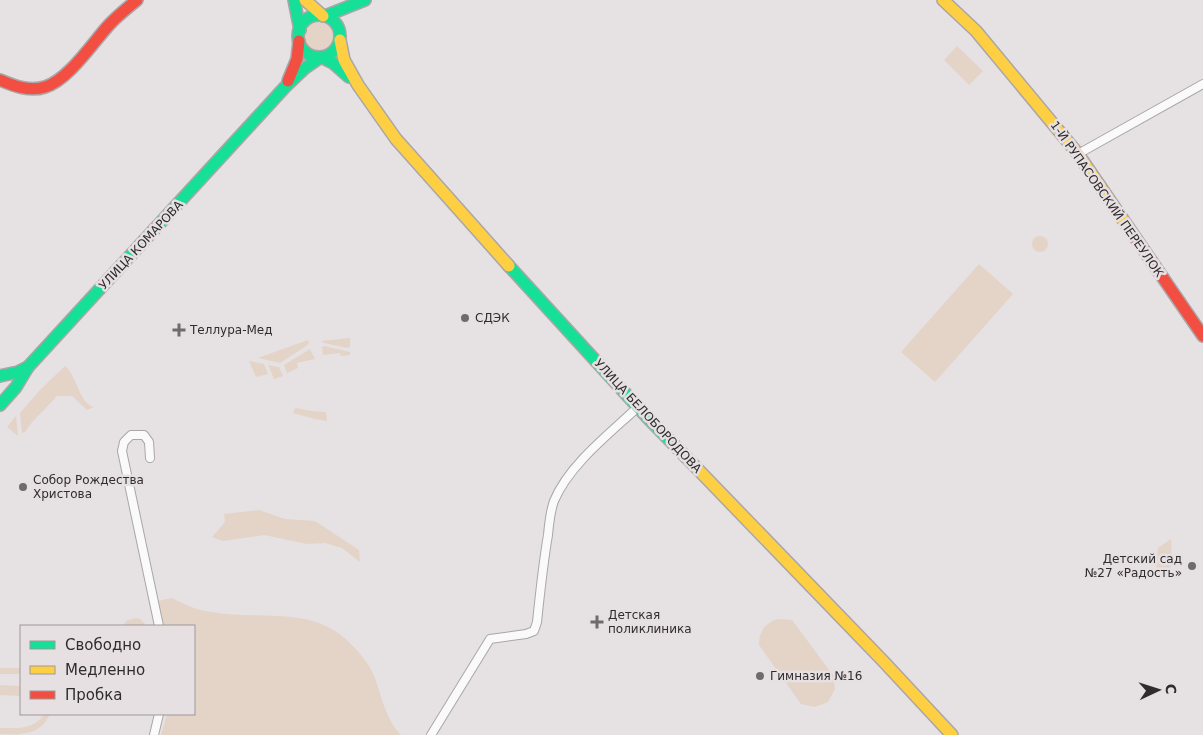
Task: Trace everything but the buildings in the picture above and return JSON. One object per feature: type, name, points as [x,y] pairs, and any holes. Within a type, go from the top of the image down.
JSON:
[{"type":"street","points":[[0,80],[14,86],[30,88],[50,84],[70,68],[122,12],[137,0]]},
{"type":"street","points":[[294,0],[299,36],[304,50],[308,54],[321,57],[331,54],[338,45],[342,22],[346,15],[362,2]]},
{"type":"street","points":[[305,0],[324,16],[335,22],[340,36]]},
{"type":"street","name":"1-Й РУПАСОВСКИЙ ПЕРЕУЛОК","points":[[943,0],[994,51],[1078,154],[1203,336]]},
{"type":"street","points":[[299,36],[304,23],[313,16],[324,16],[362,2]]},
{"type":"street","name":"УЛИЦА КОМАРОВА","points":[[285,87],[294,67],[299,36]]},
{"type":"street","name":"УЛИЦА БЕЛОБОРОДОВА","points":[[340,36],[344,60],[358,86],[396,139],[432,181],[638,408],[884,662],[952,735]]},
{"type":"street","name":"УЛИЦА КОМАРОВА","points":[[0,405],[20,382],[28,367],[285,87],[304,68],[321,57]]},
{"type":"street","name":"УЛИЦА БЕЛОБОРОДОВА","points":[[321,57],[342,70],[358,86]]},
{"type":"street","points":[[1078,154],[1203,84]]},
{"type":"street","points":[[0,376],[18,372],[28,367]]},
{"type":"street","points":[[431,735],[490,639],[526,634],[534,631],[537,622],[544,556],[554,501],[576,467],[600,442],[638,408]]},
{"type":"street","points":[[150,458],[149,442],[144,435],[131,436],[124,442],[122,452],[159,625]]},
{"type":"street","points":[[154,735],[159,715]]},
{"type":"shaded area","points":[[320,20],[326,21],[331,25],[335,30],[335,42],[331,47],[326,51],[320,52],[314,51],[309,47],[305,42],[304,36],[305,30],[309,25],[314,21]]},
{"type":"shaded area","points":[[957,46],[983,71],[969,85],[944,60]]},
{"type":"shaded area","points":[[1040,236],[1048,244],[1040,252],[1032,244]]},
{"type":"shaded area","points":[[979,264],[1013,294],[935,382],[901,352]]},
{"type":"shaded area","points":[[350,338],[350,347],[347,348],[321,341]]},
{"type":"shaded area","points":[[308,340],[309,344],[280,363],[258,358]]},
{"type":"shaded area","points":[[322,347],[350,352],[350,355],[341,356],[340,353],[323,355]]},
{"type":"shaded area","points":[[310,349],[315,359],[297,363],[298,368],[287,373],[284,365]]},
{"type":"shaded area","points":[[249,361],[264,364],[268,374],[256,377]]},
{"type":"shaded area","points":[[268,365],[279,367],[283,376],[274,379]]},
{"type":"shaded area","points":[[65,366],[73,376],[85,401],[94,407],[87,410],[72,396],[57,396],[22,433],[20,413]]},
{"type":"shaded area","points":[[295,408],[326,412],[327,421],[293,413]]},
{"type":"shaded area","points":[[16,416],[18,436],[7,427]]},
{"type":"shaded area","points":[[259,510],[285,519],[315,521],[359,550],[360,562],[342,548],[325,543],[307,544],[264,535],[223,541],[212,537],[225,522],[224,514]]},
{"type":"shaded area","points":[[1171,539],[1172,564],[1168,573],[1156,567],[1158,548]]},
{"type":"shaded area","points":[[172,598],[191,607],[206,611],[295,618],[327,626],[346,639],[367,663],[373,673],[387,713],[401,735],[161,735],[167,715],[195,715],[195,625],[163,625],[157,601]]},
{"type":"shaded area","points":[[135,618],[140,619],[146,625],[123,625],[126,621]]},
{"type":"shaded area","points":[[778,619],[792,620],[833,675],[835,689],[828,702],[815,707],[801,704],[759,645],[760,636],[764,628]]},
{"type":"shaded area","points":[[0,668],[20,668],[20,674],[0,674]]},
{"type":"shaded area","points":[[0,685],[20,686],[20,696],[0,695]]},
{"type":"shaded area","points":[[43,715],[49,715],[36,730],[23,734],[0,734],[0,728],[25,727],[36,723]]},
{"type":"traffic: fast","points":[[294,0],[300,30]]},
{"type":"traffic: fast","points":[[325,16],[365,0]]},
{"type":"traffic: fast","points":[[319,15],[334,21],[340,36],[334,51],[319,57],[304,51],[298,36],[304,21],[319,15]]},
{"type":"traffic: fast","points":[[321,57],[333,63],[349,77]]},
{"type":"traffic: fast","points":[[0,405],[16,387],[28,367],[285,87],[305,68],[321,57]]},
{"type":"traffic: fast","points":[[509,266],[686,457]]},
{"type":"traffic: fast","points":[[0,376],[18,372],[28,367]]},
{"type":"traffic: slow","points":[[305,0],[323,16]]},
{"type":"traffic: slow","points":[[943,0],[976,31],[1078,154],[1128,227]]},
{"type":"traffic: slow","points":[[340,40],[344,60],[358,85],[396,139],[509,266]]},
{"type":"traffic: slow","points":[[686,457],[952,735]]},
{"type":"traffic: jam","points":[[0,80],[28,89],[45,87],[54,83],[79,61],[111,22],[137,0]]},
{"type":"traffic: jam","points":[[288,81],[297,59],[299,41]]},
{"type":"traffic: jam","points":[[1128,227],[1203,336]]},
{"type":"place","name":"СДЭК","points":[[465,318]]},
{"type":"place","name":"Теллура-Мед","points":[[179,330]]},
{"type":"place","name":"Собор Рождества Христова","points":[[23,487]]},
{"type":"place","name":"Детский сад №27 «Радость»","points":[[1192,566]]},
{"type":"place","name":"Детская поликлиника","points":[[597,622]]},
{"type":"place","name":"Гимназия №16","points":[[760,676]]}]
